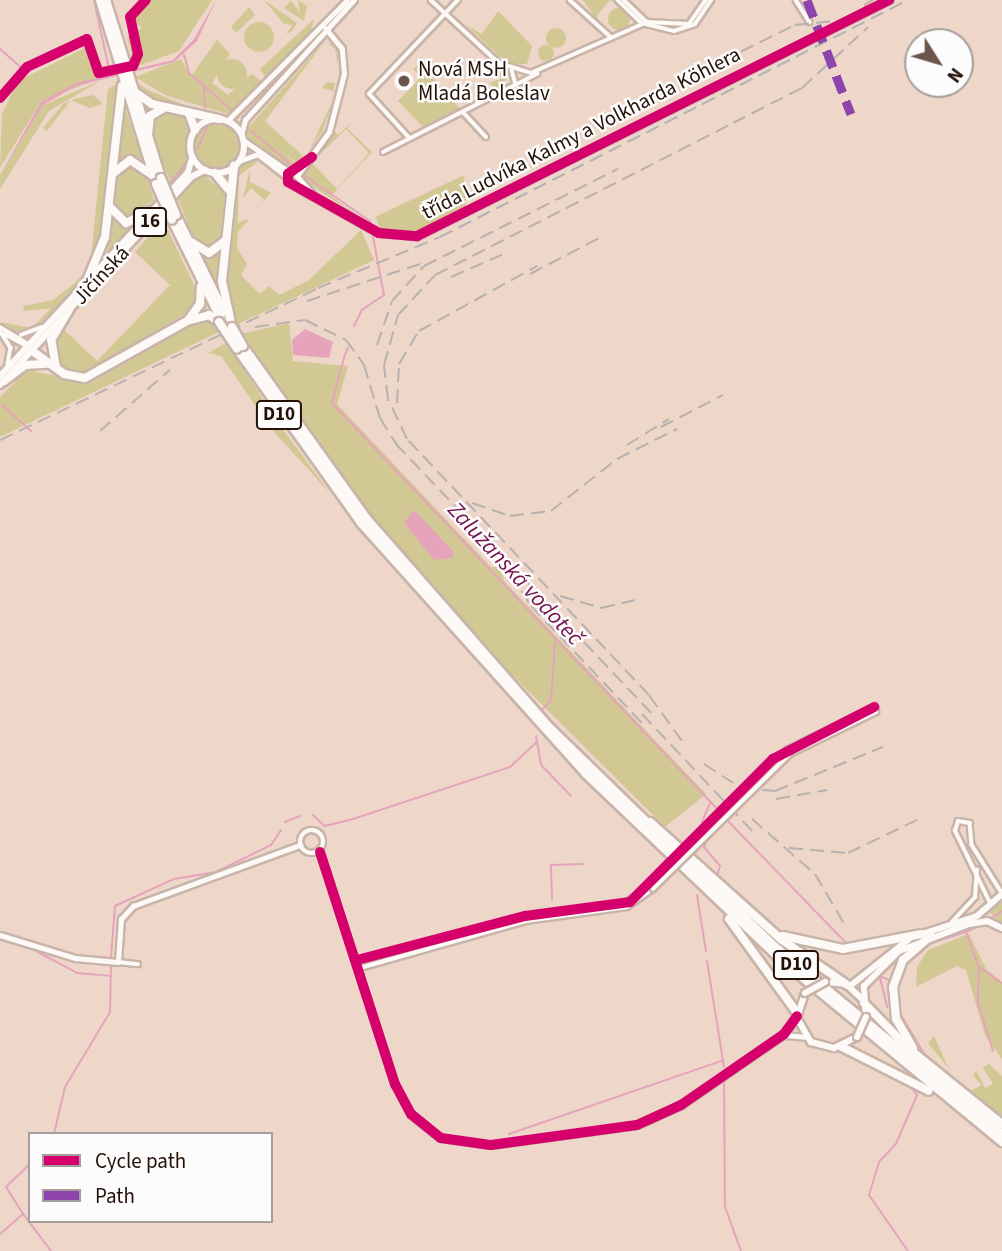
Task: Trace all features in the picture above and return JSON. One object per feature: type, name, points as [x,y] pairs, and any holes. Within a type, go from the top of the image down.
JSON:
[{"type":"highway","name":"D10","points":[[100,0],[158,181],[200,281],[325,478],[432,607],[569,757],[712,898],[1002,1142]]},
{"type":"highway","name":"D10","points":[[106,0],[119,64]]},
{"type":"highway","name":"D10","points":[[126,86],[150,148],[158,181]]},
{"type":"highway","points":[[126,86],[143,100],[166,108],[223,120]]},
{"type":"highway","name":"16","points":[[86,283],[101,253],[126,86]]},
{"type":"highway","points":[[150,148],[150,116],[166,108]]},
{"type":"highway","points":[[189,113],[195,130]]},
{"type":"highway","points":[[114,174],[123,162],[135,160],[158,181]]},
{"type":"highway","points":[[2,378],[25,365],[54,367],[89,377],[187,321],[209,315],[224,320],[225,240],[230,192],[237,164]]},
{"type":"highway","points":[[215,173],[230,192]]},
{"type":"highway","points":[[110,204],[115,218],[126,223],[152,211]]},
{"type":"highway","name":"D10","points":[[174,217],[185,234],[224,320],[232,327],[240,347],[366,519],[602,782],[784,955],[1002,1134]]},
{"type":"highway","name":"16","points":[[185,234],[205,253],[225,240]]},
{"type":"highway","points":[[187,321],[200,304],[200,281]]},
{"type":"highway","points":[[54,367],[50,344],[70,308]]},
{"type":"highway","points":[[29,348],[54,367]]},
{"type":"highway","points":[[602,782],[763,923],[848,985]]},
{"type":"highway","points":[[712,898],[797,1015]]},
{"type":"highway","points":[[763,923],[795,942],[826,949],[927,935]]},
{"type":"highway","points":[[927,935],[900,965],[892,998],[902,1031],[932,1068]]},
{"type":"highway","points":[[863,1002],[932,1068],[1002,1124]]},
{"type":"highway","points":[[842,1047],[859,1051],[959,1108]]},
{"type":"main road","points":[[192,158],[205,170],[215,173],[237,164],[242,137],[223,120],[195,130]]},
{"type":"main road","name":"Jičínská","points":[[2,378],[188,172],[195,130]]},
{"type":"main road","name":"Jičínská","points":[[29,348],[70,308],[191,177],[205,170]]},
{"type":"main road","points":[[848,985],[890,950],[948,925],[988,904],[1002,893]]},
{"type":"main road","points":[[988,904],[992,923]]},
{"type":"main road","points":[[863,1002],[875,970],[927,935],[992,923],[1002,929]]},
{"type":"main road","points":[[825,982],[848,985],[863,1002],[866,1017],[857,1037],[842,1047],[822,1047],[806,1037],[797,1015],[805,993],[825,982]]},
{"type":"street","points":[[293,175],[242,137],[244,120],[325,29],[347,0]]},
{"type":"street","points":[[223,120],[354,0]]},
{"type":"street","points":[[431,0],[512,70],[516,85]]},
{"type":"street","points":[[410,138],[369,94],[458,0]]},
{"type":"street","points":[[570,0],[611,37]]},
{"type":"street","points":[[618,0],[644,22],[663,31],[690,28],[708,0]]},
{"type":"street","points":[[624,0],[644,22]]},
{"type":"street","points":[[796,0],[810,22]]},
{"type":"street","name":"třída Ludvíka Kalmy a Volkharda Köhlera","points":[[856,15],[879,0]]},
{"type":"street","name":"třída Ludvíka Kalmy a Volkharda Köhlera","points":[[293,175],[292,184],[375,231],[397,238],[424,233],[888,0]]},
{"type":"street","points":[[383,152],[538,72],[644,22]]},
{"type":"street","points":[[293,175],[312,157],[332,123],[342,80],[342,49],[325,29]]},
{"type":"street","points":[[512,70],[538,72]]},
{"type":"street","points":[[463,112],[486,137]]},
{"type":"street","points":[[237,164],[256,154],[293,175]]},
{"type":"street","name":"třída Ludvíka Kalmy a Volkharda Köhlera","points":[[293,175],[321,200]]},
{"type":"street","points":[[17,335],[50,322]]},
{"type":"street","points":[[0,330],[29,348]]},
{"type":"street","points":[[0,330],[17,335],[29,348]]},
{"type":"street","points":[[0,330],[12,351],[2,378]]},
{"type":"street","points":[[360,968],[539,918],[628,907],[651,888],[788,752],[875,710]]},
{"type":"street","points":[[988,904],[975,864],[955,826],[962,819],[971,825],[968,834],[1002,893]]},
{"type":"street","points":[[300,845],[304,833],[316,830],[324,838],[320,852],[401,1099],[424,1128],[458,1143],[637,1125],[681,1105],[781,1036],[797,1015]]},
{"type":"street","points":[[960,835],[968,834]]},
{"type":"street","points":[[300,845],[308,853],[320,852]]},
{"type":"street","points":[[118,962],[121,919],[133,906],[300,845]]},
{"type":"street","points":[[948,925],[975,897],[975,864]]},
{"type":"street","points":[[357,960],[525,916],[622,904],[651,888]]},
{"type":"street","points":[[0,935],[75,958],[138,964]]},
{"type":"street","points":[[781,1036],[806,1037]]},
{"type":"shaded area","points":[[149,0],[212,0],[179,51],[135,67],[127,37],[142,28],[130,17]]},
{"type":"shaded area","points":[[216,0],[197,41],[174,62],[76,86],[43,105],[0,175],[41,102],[76,83],[173,60],[194,39]]},
{"type":"shaded area","points":[[264,0],[297,23],[292,31],[286,34],[293,25],[284,24]]},
{"type":"shaded area","points":[[291,0],[300,13],[298,0],[307,6],[304,21],[284,8]]},
{"type":"shaded area","points":[[583,0],[610,0],[597,15],[599,23]]},
{"type":"shaded area","points":[[249,7],[255,15],[236,33],[231,27]]},
{"type":"shaded area","points":[[615,8],[623,8],[630,15],[630,23],[623,30],[615,30],[608,23],[608,15]]},
{"type":"shaded area","points":[[498,11],[532,46],[527,64],[509,65],[466,25],[482,34]]},
{"type":"shaded area","points":[[314,19],[310,35],[267,79],[260,69]]},
{"type":"shaded area","points":[[259,22],[270,26],[274,37],[270,48],[259,52],[248,48],[244,37],[248,26]]},
{"type":"shaded area","points":[[556,28],[563,31],[566,38],[563,45],[556,48],[549,45],[546,38],[549,31]]},
{"type":"shaded area","points":[[217,40],[230,54],[212,83],[228,95],[252,74],[264,83],[231,115],[167,96],[135,77],[181,59],[188,72],[196,79],[192,75]]},
{"type":"shaded area","points":[[325,41],[333,45],[337,51],[338,66],[335,49]]},
{"type":"shaded area","points":[[325,41],[265,121],[305,158],[299,165],[280,149],[298,166],[291,169],[249,140],[246,130]]},
{"type":"shaded area","points":[[543,45],[549,45],[554,53],[552,59],[543,61],[538,56],[538,50]]},
{"type":"shaded area","points":[[89,46],[99,78],[41,102],[0,168],[2,114],[18,81]]},
{"type":"shaded area","points":[[232,59],[243,63],[247,74],[243,85],[232,89],[221,85],[217,74],[221,63]]},
{"type":"shaded area","points":[[420,63],[460,109],[424,128],[398,101],[421,77],[413,69]]},
{"type":"shaded area","points":[[493,64],[507,79],[497,90],[489,83],[500,79],[489,68]]},
{"type":"shaded area","points":[[133,79],[146,89],[194,109],[154,102],[137,91]]},
{"type":"shaded area","points":[[100,81],[49,111],[0,189],[0,175],[43,105]]},
{"type":"shaded area","points":[[327,82],[335,83],[330,110],[322,132],[310,149],[331,104],[333,91],[322,88]]},
{"type":"shaded area","points":[[116,84],[98,256],[84,277],[46,318],[33,330],[20,333],[0,322],[32,328],[90,267],[108,89]]},
{"type":"shaded area","points":[[93,95],[103,104],[89,108],[71,100]]},
{"type":"shaded area","points":[[71,101],[47,131],[43,128],[63,104]]},
{"type":"shaded area","points":[[125,108],[143,160],[118,161]]},
{"type":"shaded area","points":[[156,113],[187,116],[192,127],[187,168],[172,185],[150,131]]},
{"type":"shaded area","points":[[353,121],[347,128],[372,152],[331,196],[369,224],[302,179],[312,163],[337,189],[369,153],[346,129],[318,156],[334,130],[338,135]]},
{"type":"shaded area","points":[[217,123],[233,130],[240,146],[233,162],[217,169],[201,162],[194,146],[201,130]]},
{"type":"shaded area","points":[[255,156],[257,162],[239,176],[238,223],[250,218],[238,232],[237,248],[247,264],[241,275],[260,294],[269,286],[279,295],[309,280],[361,230],[374,260],[238,324],[224,284],[233,173]]},
{"type":"shaded area","points":[[128,163],[144,170],[154,200],[127,220],[114,205],[119,173]]},
{"type":"shaded area","points":[[250,169],[250,182],[271,193],[254,212],[264,200],[251,188],[243,198]]},
{"type":"shaded area","points":[[203,174],[226,194],[221,242],[210,250],[195,241],[177,197]]},
{"type":"shaded area","points":[[464,175],[466,207],[413,233],[381,229],[375,217]]},
{"type":"shaded area","points":[[113,220],[132,228],[106,255],[110,240]]},
{"type":"shaded area","points":[[163,220],[197,291],[195,307],[94,371],[66,372],[53,346],[62,328],[97,361],[170,285],[135,252]]},
{"type":"shaded area","points":[[199,254],[220,255],[220,298]]},
{"type":"shaded area","points":[[75,283],[54,308],[23,311],[24,306],[53,300]]},
{"type":"shaded area","points":[[204,317],[221,331],[0,437],[0,397],[27,370],[91,383]]},
{"type":"shaded area","points":[[289,323],[293,361],[348,366],[337,404],[491,567],[501,567],[504,581],[706,794],[665,827],[464,627],[360,503],[241,334]]},
{"type":"shaded area","points":[[305,329],[333,342],[329,358],[293,355],[292,340]]},
{"type":"shaded area","points":[[226,343],[284,431],[330,493],[274,432],[221,356],[208,353]]},
{"type":"shaded area","points":[[414,510],[454,552],[452,558],[434,560],[404,523]]},
{"type":"shaded area","points":[[1002,897],[1002,925],[989,911]]},
{"type":"shaded area","points":[[969,934],[986,969],[1002,982],[1002,1059],[985,1035],[966,970],[957,966],[916,987],[917,967],[928,950]]},
{"type":"shaded area","points":[[934,1036],[949,1069],[928,1043]]},
{"type":"shaded area","points":[[989,1064],[1002,1076],[1002,1117],[970,1091],[982,1085],[973,1076],[976,1070],[985,1088],[993,1084],[983,1068]]},
{"type":"waterway","points":[[94,0],[109,69]]},
{"type":"waterway","points":[[0,49],[23,69]]},
{"type":"waterway","name":"Zalužanská vodoteč","points":[[184,55],[189,73],[233,111]]},
{"type":"waterway","points":[[204,85],[205,108]]},
{"type":"waterway","points":[[197,149],[207,128]]},
{"type":"waterway","name":"Zalužanská vodoteč","points":[[251,131],[294,167]]},
{"type":"waterway","points":[[167,187],[186,163]]},
{"type":"waterway","name":"Zalužanská vodoteč","points":[[305,176],[370,221],[384,295],[362,310],[354,326]]},
{"type":"waterway","name":"Zalužanská vodoteč","points":[[346,353],[348,347]]},
{"type":"waterway","name":"Zalužanská vodoteč","points":[[345,354],[332,403],[722,814]]},
{"type":"waterway","points":[[2,405],[31,431]]},
{"type":"waterway","points":[[542,710],[551,700],[555,642]]},
{"type":"waterway","points":[[536,736],[541,765],[571,796]]},
{"type":"waterway","points":[[313,815],[325,826],[356,818],[510,767],[537,742]]},
{"type":"waterway","name":"Zalužanská vodoteč","points":[[706,829],[702,822],[710,803]]},
{"type":"waterway","points":[[285,822],[300,816]]},
{"type":"waterway","name":"Zalužanská vodoteč","points":[[725,818],[848,945]]},
{"type":"waterway","points":[[111,957],[115,906],[174,879],[216,872],[271,845],[281,830]]},
{"type":"waterway","name":"Zalužanská vodoteč","points":[[709,834],[704,847],[720,866],[717,875]]},
{"type":"waterway","points":[[552,899],[551,865],[583,864]]},
{"type":"waterway","name":"Zalužanská vodoteč","points":[[697,895],[706,951]]},
{"type":"waterway","points":[[993,917],[1002,911]]},
{"type":"waterway","points":[[966,932],[981,925]]},
{"type":"waterway","name":"Zalužanská vodoteč","points":[[925,945],[966,932],[979,967],[1002,983]]},
{"type":"waterway","points":[[36,951],[77,973],[110,976]]},
{"type":"waterway","name":"Zalužanská vodoteč","points":[[897,983],[911,958]]},
{"type":"waterway","name":"Zalužanská vodoteč","points":[[707,961],[724,1067]]},
{"type":"waterway","points":[[54,1132],[65,1087],[110,1012],[111,965]]},
{"type":"waterway","points":[[979,967],[978,1003],[993,1051]]},
{"type":"waterway","name":"Zalužanská vodoteč","points":[[877,975],[889,980]]},
{"type":"waterway","points":[[880,978],[887,1007]]},
{"type":"waterway","points":[[899,1012],[928,1060]]},
{"type":"waterway","points":[[509,1134],[724,1060]]},
{"type":"waterway","name":"Zalužanská vodoteč","points":[[724,1077],[725,1207],[741,1251]]},
{"type":"waterway","points":[[908,1251],[869,1195],[879,1162],[896,1144],[917,1095],[911,1086]]},
{"type":"waterway","points":[[0,1234],[23,1214],[6,1187],[28,1166]]},
{"type":"waterway","points":[[23,1214],[28,1221]]},
{"type":"waterway","points":[[30,1223],[51,1251]]},
{"type":"railway","points":[[0,440],[318,288],[440,237],[908,0]]},
{"type":"railway","points":[[722,61],[795,25],[863,18]]},
{"type":"railway","points":[[733,123],[802,88],[868,27]]},
{"type":"railway","points":[[682,741],[649,695],[407,439],[388,399],[384,365],[398,315],[435,275],[729,125]]},
{"type":"railway","points":[[377,345],[392,301],[424,266],[618,169]]},
{"type":"railway","points":[[530,274],[601,237]]},
{"type":"railway","points":[[451,277],[508,252]]},
{"type":"railway","points":[[307,301],[420,264]]},
{"type":"railway","points":[[397,403],[399,364],[419,331],[537,266]]},
{"type":"railway","points":[[255,327],[305,320],[346,340],[364,365],[380,418],[396,444],[656,718]]},
{"type":"railway","points":[[100,431],[170,370]]},
{"type":"railway","points":[[661,427],[723,395]]},
{"type":"railway","points":[[627,445],[669,419]]},
{"type":"railway","points":[[472,503],[510,516],[551,511],[617,459],[677,429]]},
{"type":"railway","points":[[511,573],[531,606],[644,725]]},
{"type":"railway","points":[[560,596],[601,608],[639,599]]},
{"type":"railway","points":[[642,714],[754,833]]},
{"type":"railway","points":[[704,764],[741,788],[775,791],[883,747]]},
{"type":"railway","points":[[776,799],[827,790]]},
{"type":"railway","points":[[752,819],[815,874],[843,922]]},
{"type":"railway","points":[[789,848],[848,853],[919,819]]},
{"type":"marked path","points":[[807,0],[851,114]]},
{"type":"cycle path","points":[[0,98],[27,67],[87,39],[99,73],[133,66],[138,54],[130,17],[146,0]]},
{"type":"cycle path","points":[[312,157],[288,174],[288,182],[379,233],[417,236],[889,0]]},
{"type":"cycle path","points":[[357,960],[525,916],[630,902],[773,759],[874,707]]},
{"type":"cycle path","points":[[320,852],[395,1084],[411,1114],[441,1138],[491,1145],[637,1125],[681,1105],[784,1034],[797,1016]]},
{"type":"place","name":"Nová MSH Mladá Boleslav","points":[[404,81]]}]
